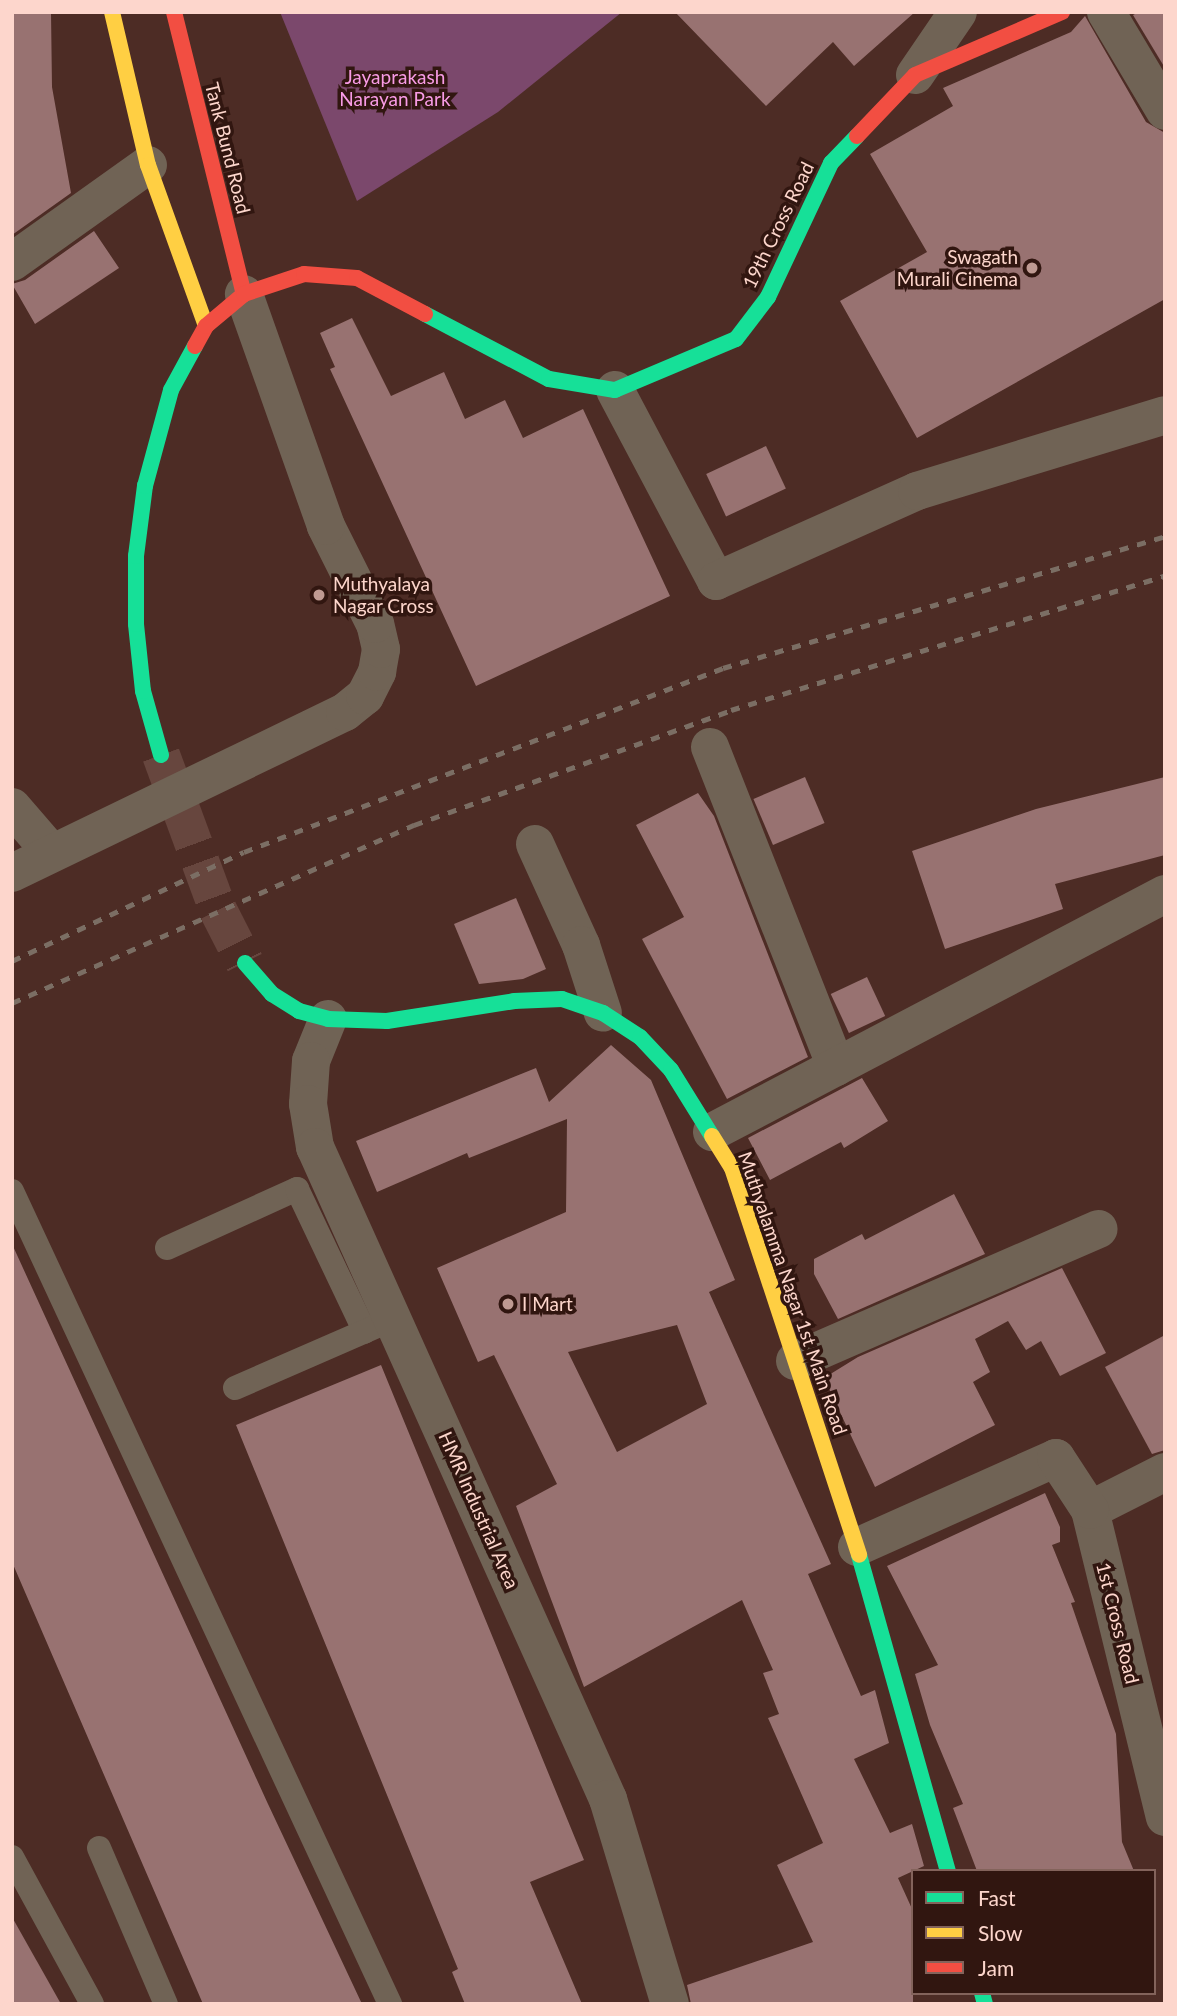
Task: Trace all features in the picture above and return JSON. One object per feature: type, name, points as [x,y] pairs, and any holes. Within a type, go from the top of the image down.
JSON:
[{"type":"street","points":[[112,12],[148,165],[206,326]]},
{"type":"street","name":"Tank Bund Road","points":[[174,12],[244,294]]},
{"type":"street","points":[[915,75],[958,12]]},
{"type":"street","name":"19th Cross Road","points":[[615,390],[736,339],[768,297],[831,163],[915,75],[1062,12]]},
{"type":"street","points":[[1106,12],[1165,111]]},
{"type":"street","points":[[12,262],[148,165]]},
{"type":"street","points":[[161,755],[144,691],[136,624],[136,556],[145,486],[171,390],[206,326],[244,294],[304,274],[357,278],[549,379],[615,390],[716,581],[917,491],[1165,415]]},
{"type":"street","points":[[12,873],[345,712],[365,696],[377,672],[381,649],[375,624],[326,526],[271,381],[244,294]]},
{"type":"street","points":[[710,747],[836,1067]]},
{"type":"street","points":[[12,807],[51,852]]},
{"type":"street","points":[[535,844],[581,945],[603,1013]]},
{"type":"street","points":[[712,1132],[1165,894]]},
{"type":"street","name":"Muthyalamma Nagar 1st Main Road","points":[[245,964],[272,994],[299,1011],[328,1019],[387,1021],[514,1001],[562,999],[603,1013],[640,1037],[671,1070],[732,1168],[857,1547],[947,1869]]},
{"type":"street","name":"HMR Industrial Area","points":[[328,1019],[311,1061],[308,1104],[315,1147],[379,1325],[608,1798],[670,2004]]},
{"type":"street","points":[[795,1361],[1098,1229]]},
{"type":"street","name":"1st Cross Road","points":[[857,1547],[1056,1458],[1090,1510],[1165,1817]]},
{"type":"street","points":[[1090,1510],[1165,1472]]},
{"type":"lane","points":[[167,1248],[297,1189],[379,1325],[235,1388]]},
{"type":"lane","points":[[12,1191],[84,1353],[390,2004]]},
{"type":"lane","points":[[100,1848],[166,2004]]},
{"type":"lane","points":[[12,1857],[92,2004]]},
{"type":"green space","name":"Jayaprakash Narayan Park","points":[[280,12],[622,12],[498,112],[357,201]]},
{"type":"building","points":[[12,12],[51,12],[52,87],[71,193],[12,235]]},
{"type":"building","points":[[675,12],[915,12],[854,66],[833,42],[766,106]]},
{"type":"building","points":[[1139,12],[1165,12],[1165,68],[1133,15]]},
{"type":"building","points":[[1085,16],[1146,122],[1165,133],[1165,299],[917,438],[840,301],[927,252],[870,154],[953,106],[943,88],[1071,32]]},
{"type":"building","points":[[94,231],[119,268],[35,324],[12,284],[25,280]]},
{"type":"building","points":[[352,318],[391,396],[444,372],[465,419],[505,400],[523,438],[583,409],[670,596],[476,686],[330,369],[335,367],[320,333]]},
{"type":"building","points":[[766,446],[786,489],[726,516],[706,474]]},
{"type":"building","points":[[805,777],[825,823],[773,845],[753,799]]},
{"type":"building","points":[[1165,777],[1165,855],[1055,884],[1063,909],[945,949],[912,851],[1036,809]]},
{"type":"building","points":[[698,793],[714,816],[808,1057],[727,1099],[642,939],[684,917],[636,825]]},
{"type":"building","points":[[516,898],[546,969],[523,979],[479,984],[454,924]]},
{"type":"building","points":[[867,977],[885,1016],[849,1033],[831,994]]},
{"type":"building","points":[[611,1045],[651,1080],[735,1280],[709,1292],[831,1564],[808,1574],[861,1696],[875,1690],[889,1743],[854,1759],[890,1833],[912,1824],[924,1866],[911,1869],[911,1872],[898,1878],[911,1907],[913,2004],[691,2004],[687,1985],[813,1942],[777,1865],[823,1843],[768,1718],[779,1714],[763,1673],[773,1670],[742,1600],[584,1687],[516,1506],[557,1484],[494,1355],[478,1362],[437,1268],[566,1212],[567,1119],[469,1158],[467,1153],[377,1192],[356,1141],[536,1068],[549,1102]],"holes":[[[677,1325],[707,1404],[617,1452],[568,1352]]]},
{"type":"building","points":[[862,1078],[888,1121],[844,1148],[841,1142],[770,1180],[748,1138]]},
{"type":"building","points":[[954,1194],[985,1254],[838,1319],[814,1274],[814,1259],[862,1234],[865,1240]]},
{"type":"building","points":[[12,1244],[362,2004],[203,2004],[12,1562]]},
{"type":"building","points":[[1062,1268],[1106,1353],[1060,1376],[1041,1341],[1026,1350],[1008,1321],[975,1339],[990,1372],[973,1382],[995,1425],[875,1487],[824,1378],[858,1357]]},
{"type":"building","points":[[1165,1335],[1165,1450],[1152,1454],[1105,1367]]},
{"type":"building","points":[[381,1365],[584,1860],[530,1882],[582,2004],[465,2004],[452,1972],[458,1969],[236,1425]]},
{"type":"building","points":[[1045,1493],[1060,1527],[1060,1542],[1052,1545],[1075,1602],[1071,1603],[1116,1734],[1122,1842],[1133,1869],[976,1869],[953,1808],[963,1804],[930,1725],[915,1674],[938,1665],[887,1566]]},
{"type":"building","points":[[12,1917],[61,2004],[12,2004]]},
{"type":"tunnel","points":[[161,755],[218,910],[245,963]]},
{"type":"railway","points":[[12,961],[244,852],[723,668],[1165,536]]},
{"type":"railway","points":[[12,1003],[414,825],[731,710],[1165,576]]},
{"type":"traffic: fast","points":[[425,314],[549,379],[615,390],[736,339],[768,297],[831,163],[857,136]]},
{"type":"traffic: fast","points":[[161,755],[143,691],[136,624],[136,556],[145,486],[171,390],[195,346]]},
{"type":"traffic: fast","points":[[245,963],[272,994],[299,1011],[328,1019],[387,1021],[514,1001],[562,999],[603,1013],[640,1037],[671,1070],[712,1136]]},
{"type":"traffic: fast","points":[[859,1555],[947,1869]]},
{"type":"traffic: fast","points":[[983,1995],[985,2004]]},
{"type":"traffic: slow","points":[[112,12],[148,165],[206,326]]},
{"type":"traffic: slow","points":[[712,1136],[732,1168],[859,1555]]},
{"type":"traffic: jam","points":[[174,12],[244,294]]},
{"type":"traffic: jam","points":[[857,136],[915,75],[1062,12]]},
{"type":"traffic: jam","points":[[195,346],[206,326],[244,294],[304,274],[357,278],[425,314]]},
{"type":"place","name":"Swagath Murali Cinema","points":[[1032,268]]},
{"type":"place","name":"Muthyalaya Nagar Cross","points":[[319,595]]},
{"type":"place","name":"I Mart","points":[[508,1304]]}]
